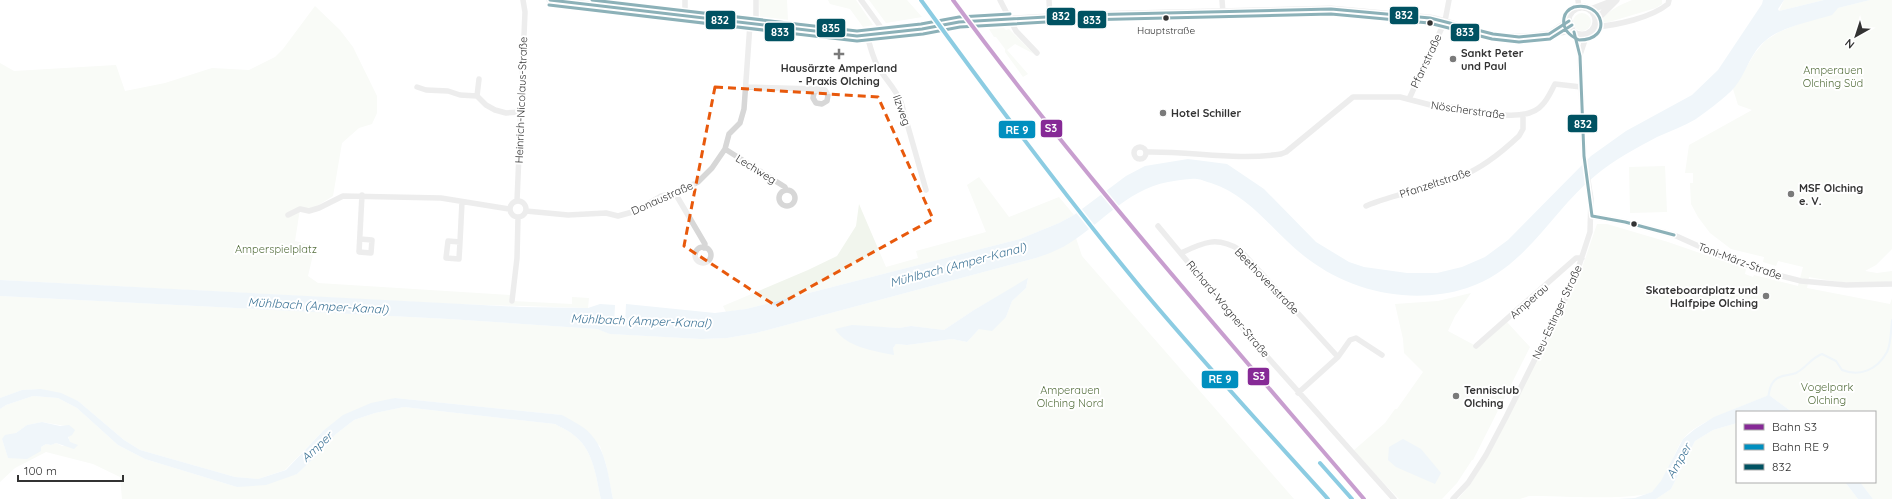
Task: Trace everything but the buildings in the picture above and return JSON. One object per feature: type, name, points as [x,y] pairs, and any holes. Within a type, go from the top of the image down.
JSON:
[{"type":"street","name":"Heinrich-Nicolaus-Straße","points":[[517,200],[525,12],[523,0]]},
{"type":"street","points":[[550,0],[841,35],[867,35],[959,22],[1050,16],[1339,9],[1445,20],[1491,35],[1506,37],[1573,31],[1580,35],[1586,34],[1615,0]]},
{"type":"street","points":[[685,0],[685,16]]},
{"type":"street","points":[[756,0],[756,19]]},
{"type":"street","points":[[861,0],[885,33]]},
{"type":"street","points":[[1000,0],[1016,31],[1037,53]]},
{"type":"street","points":[[1049,0],[1050,16]]},
{"type":"street","points":[[1222,0],[1223,13]]},
{"type":"street","name":"Pfarrstraße","points":[[1409,99],[1445,20],[1449,0]]},
{"type":"street","points":[[1578,0],[1579,8]]},
{"type":"street","points":[[1550,34],[1569,20],[1573,11],[1579,8],[1590,10],[1615,0]]},
{"type":"street","points":[[1596,24],[1609,26],[1661,10],[1668,4],[1669,0]]},
{"type":"street","points":[[1590,10],[1596,24]]},
{"type":"street","points":[[1569,20],[1573,31]]},
{"type":"street","name":"Donaustraße","points":[[526,211],[568,215],[606,213],[618,216],[636,211],[662,196],[675,193],[698,182],[712,168],[725,149],[729,134],[740,123],[744,109],[750,24]]},
{"type":"street","name":"Neu-Estinger Straße","points":[[1573,31],[1580,56]]},
{"type":"street","name":"Neu-Estinger Straße","points":[[1452,499],[1468,483],[1486,454],[1565,299],[1582,258],[1590,232],[1592,216],[1590,191],[1584,157],[1580,87],[1580,56],[1586,34]]},
{"type":"street","name":"Ilzweg","points":[[867,35],[871,51],[878,66],[901,102],[926,190]]},
{"type":"street","points":[[477,96],[479,79]]},
{"type":"street","name":"Nöscherstraße","points":[[1146,152],[1186,153],[1245,158],[1281,154],[1286,152],[1353,97],[1409,99],[1442,108],[1452,107],[1500,115],[1523,115],[1537,110],[1543,105],[1555,84],[1580,87]]},
{"type":"street","points":[[417,87],[448,91],[460,95],[477,96],[486,105],[495,110],[506,113],[520,112]]},
{"type":"street","points":[[746,87],[818,89]]},
{"type":"street","name":"Pfanzeltstraße","points":[[1366,206],[1387,198],[1454,179],[1482,166],[1519,136],[1523,130],[1523,115]]},
{"type":"street","name":"Lechweg","points":[[725,149],[785,187],[786,190]]},
{"type":"street","points":[[675,193],[705,244],[704,248]]},
{"type":"street","points":[[288,215],[300,209],[308,211],[319,208],[343,196],[362,195],[441,198],[509,209]]},
{"type":"street","points":[[360,240],[362,195]]},
{"type":"street","points":[[509,209],[512,203],[517,200],[525,204],[526,211],[523,216],[518,218]]},
{"type":"street","points":[[460,242],[462,202]]},
{"type":"street","points":[[509,209],[512,215],[518,218]]},
{"type":"street","name":"Toni-März-Straße","points":[[1592,216],[1625,222],[1674,235],[1723,256],[1801,282],[1846,285],[1892,284]]},
{"type":"street","points":[[512,301],[517,258],[518,218]]},
{"type":"street","name":"Richard-Wagner-Straße","points":[[1158,226],[1298,393],[1394,499]]},
{"type":"street","name":"Beethovenstraße","points":[[1181,253],[1206,242],[1221,241],[1230,243],[1240,250],[1338,357]]},
{"type":"street","name":"Amperau","points":[[1476,346],[1576,258],[1582,258]]},
{"type":"street","points":[[1298,393],[1338,357],[1350,340],[1356,338],[1382,355]]},
{"type":"highlighted area","points":[[715,87],[878,97],[933,219],[776,306],[684,246]]},
{"type":"green space","points":[[759,0],[787,0],[788,21],[760,17]]},
{"type":"green space","points":[[828,0],[856,0],[873,25],[863,27],[850,9],[830,4]]},
{"type":"green space","points":[[869,0],[907,0],[922,17],[886,23]]},
{"type":"green space","points":[[1632,0],[1662,0],[1662,4],[1656,8],[1609,22],[1600,23],[1606,15],[1618,6]]},
{"type":"green space","points":[[1784,0],[1824,0],[1779,11]]},
{"type":"green space","points":[[1870,0],[1892,0],[1892,249],[1876,265],[1865,271],[1877,273],[1892,271],[1892,281],[1871,283],[1840,282],[1809,277],[1807,288],[1890,304],[1892,298],[1892,499],[1873,499],[1861,483],[1876,483],[1876,411],[1791,411],[1769,395],[1710,420],[1690,432],[1679,445],[1666,474],[1652,492],[1636,496],[1613,497],[1529,496],[1520,499],[1458,499],[1470,485],[1488,455],[1562,311],[1580,274],[1597,224],[1607,224],[1668,242],[1746,269],[1745,274],[1753,277],[1754,275],[1798,286],[1803,267],[1778,261],[1776,266],[1763,262],[1764,257],[1731,249],[1710,233],[1698,217],[1691,204],[1690,183],[1693,183],[1693,173],[1685,173],[1689,145],[1752,110],[1738,105],[1733,89],[1755,53],[1765,41],[1779,32],[1838,8]]},
{"type":"green space","name":"Amperspielplatz","points":[[315,6],[340,30],[353,47],[377,96],[377,113],[372,124],[359,128],[342,143],[333,196],[309,211],[300,209],[295,241],[315,246],[308,276],[318,283],[512,295],[512,301],[572,304],[572,297],[589,298],[588,308],[454,304],[0,280],[0,63],[14,71],[116,65],[125,91],[165,83],[212,68],[249,70],[275,57],[283,49]]},
{"type":"green space","points":[[1582,13],[1588,16],[1591,22],[1588,28],[1582,31],[1576,28],[1573,22],[1576,16]]},
{"type":"green space","points":[[1004,28],[1006,30],[1009,29],[1034,54],[1015,44],[1007,50],[1028,74],[1023,77],[1005,52],[1005,49],[989,29]]},
{"type":"green space","points":[[1665,166],[1667,212],[1630,213],[1629,167]]},
{"type":"green space","points":[[979,177],[1009,217],[1059,197],[1074,215],[1059,223],[1020,239],[746,309],[726,312],[723,306],[837,256],[856,226],[859,204],[886,267],[918,258],[916,251],[986,232],[967,185]]},
{"type":"green space","name":"Amperauen Olching Nord","points":[[1076,238],[1082,256],[1294,499],[613,499],[606,464],[600,446],[562,415],[395,398],[323,431],[285,470],[258,479],[235,477],[140,450],[124,440],[78,401],[41,389],[22,390],[0,398],[0,296],[449,319],[597,329],[611,334],[701,339],[727,338],[756,333],[1036,258],[1062,247]],"holes":[[[1028,279],[1026,288],[1012,301],[1006,317],[979,329],[967,342],[952,339],[907,345],[896,344],[893,348],[893,355],[882,327],[899,328],[911,326],[944,330],[974,310]]]},
{"type":"green space","points":[[1471,293],[1455,316],[1448,331],[1476,346],[1507,322],[1530,347],[1473,460],[1457,483],[1442,499],[1399,499],[1353,451],[1385,423],[1395,409],[1397,409],[1423,372],[1404,353],[1403,339],[1395,304],[1438,301]]},
{"type":"green space","points":[[33,396],[58,398],[77,408],[118,445],[145,459],[237,487],[297,474],[336,434],[354,420],[375,413],[404,407],[555,424],[574,435],[587,450],[596,474],[601,499],[122,499],[120,477],[93,464],[46,452],[15,468],[0,482],[0,409],[6,405]],"holes":[[[42,422],[66,426],[70,443],[75,444],[62,446],[56,443],[51,445],[46,444],[8,458],[2,439],[16,433],[27,425]]]},
{"type":"green space","points":[[1736,423],[1736,483],[1846,483],[1858,499],[1656,499],[1671,489],[1695,441],[1713,430]]},
{"type":"water","points":[[1763,0],[1784,0],[1778,9],[1779,11],[1824,0],[1870,0],[1838,8],[1832,15],[1788,28],[1772,36],[1756,51],[1734,88],[1716,104],[1696,119],[1641,145],[1596,175],[1565,205],[1537,238],[1506,267],[1488,279],[1467,288],[1447,293],[1405,295],[1384,293],[1364,288],[1344,280],[1326,271],[1308,259],[1239,197],[1226,189],[1200,179],[1186,179],[1153,186],[1139,193],[1125,201],[1076,239],[1063,247],[1036,258],[756,333],[727,338],[701,339],[610,334],[597,329],[449,319],[0,296],[0,280],[521,307],[588,308],[600,304],[615,305],[614,325],[625,325],[626,304],[715,313],[746,309],[1020,239],[1059,223],[1074,215],[1126,176],[1145,166],[1188,159],[1227,164],[1264,189],[1316,242],[1349,262],[1364,267],[1407,273],[1437,273],[1462,267],[1485,257],[1508,240],[1591,156],[1626,131],[1692,95],[1718,70],[1762,4]]},
{"type":"water","points":[[1028,278],[1026,288],[1012,301],[1006,317],[992,331],[979,329],[967,342],[952,339],[907,345],[896,344],[893,348],[894,355],[869,350],[853,344],[840,335],[835,329],[852,325],[899,328],[911,326],[944,330],[974,310]]},
{"type":"water","name":"Amper","points":[[41,389],[61,393],[78,401],[124,440],[140,450],[235,477],[258,479],[286,470],[323,431],[343,415],[371,403],[395,398],[562,415],[584,428],[602,451],[613,499],[601,499],[591,458],[582,443],[571,433],[555,424],[404,407],[375,413],[354,420],[336,434],[297,474],[266,485],[237,487],[145,459],[118,445],[77,408],[58,398],[33,396],[6,405],[0,409],[0,398],[22,390]]},
{"type":"water","name":"Amper","points":[[1769,395],[1791,411],[1736,411],[1736,423],[1713,430],[1695,441],[1671,489],[1656,499],[1618,499],[1635,498],[1652,492],[1661,481],[1683,439],[1695,429],[1714,417]]},
{"type":"water","points":[[42,422],[60,426],[69,425],[75,430],[72,435],[68,437],[70,442],[78,445],[74,449],[56,443],[51,445],[46,444],[41,447],[41,451],[27,459],[8,458],[2,439],[5,435],[16,433],[27,425]]},
{"type":"water","points":[[1403,439],[1421,449],[1441,473],[1435,484],[1396,467],[1388,460],[1389,447]]},
{"type":"water","points":[[1846,483],[1861,483],[1873,499],[1858,499]]},
{"type":"waterway","name":"Mühlbach (Amper-Kanal)","points":[[605,320],[635,322]]},
{"type":"waterway","points":[[1768,397],[1770,388],[1777,378],[1796,373],[1822,354],[1836,361],[1842,370],[1849,372],[1862,372],[1873,367],[1887,352],[1891,337],[1892,320]]},
{"type":"rail line","name":"S3","points":[[953,0],[1002,65],[1102,191],[1364,499]]},
{"type":"transit line","name":"832","points":[[550,0],[857,36],[922,29],[959,22],[1081,15],[1331,9],[1430,18],[1493,34],[1519,37],[1549,34],[1569,21]]},
{"type":"transit line","name":"835","points":[[592,0],[857,31],[921,24],[959,17],[1010,14]]},
{"type":"transit line","points":[[921,0],[1029,146],[1112,253],[1187,342],[1328,499]]},
{"type":"transit line","name":"833","points":[[549,5],[857,41],[923,34],[960,27],[1081,20],[1331,14],[1429,23],[1492,39],[1519,42],[1550,39],[1572,25]]},
{"type":"transit line","name":"833","points":[[1584,6],[1592,9],[1598,14],[1600,28],[1597,34],[1590,38],[1579,40],[1567,32],[1564,26],[1564,18],[1566,12],[1570,9],[1584,6]]},
{"type":"transit line","name":"832","points":[[1574,32],[1580,56],[1584,156],[1592,216]]},
{"type":"transit line","name":"832","points":[[1592,216],[1625,222],[1674,235]]},
{"type":"transit line","points":[[1320,463],[1352,499]]},
{"type":"place","name":"Hauptstraße","points":[[1166,18]]},
{"type":"place","name":"Hausärzte Amperland - Praxis Olching","points":[[839,54]]},
{"type":"place","name":"Sankt Peter und Paul","points":[[1453,59]]},
{"type":"place","name":"Hotel Schiller","points":[[1163,113]]},
{"type":"place","name":"MSF Olching e. V.","points":[[1791,194]]},
{"type":"place","name":"Skateboardplatz und Halfpipe Olching","points":[[1766,296]]},
{"type":"place","name":"Tennisclub Olching","points":[[1456,396]]},
{"type":"park label","name":"Amperauen Olching Süd","points":[[1833,76]]},
{"type":"park label","name":"Vogelpark Olching","points":[[1827,393]]}]
